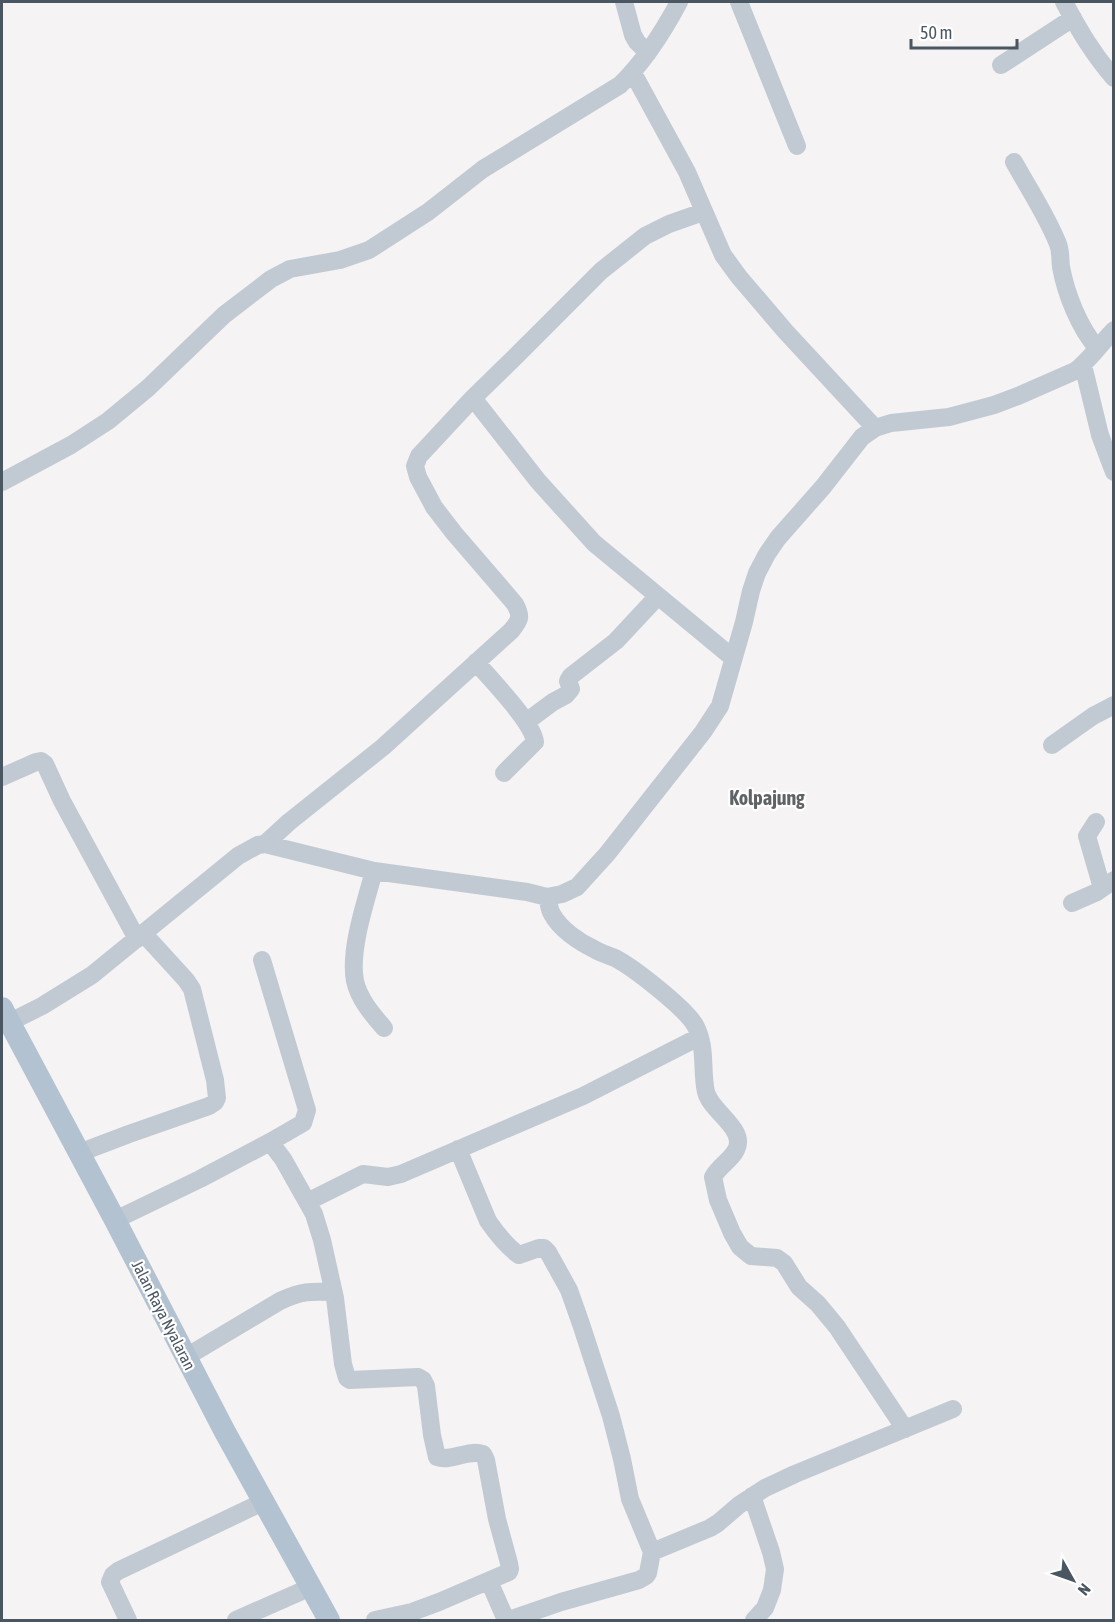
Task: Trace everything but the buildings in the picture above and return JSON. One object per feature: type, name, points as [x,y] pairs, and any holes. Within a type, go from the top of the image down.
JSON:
[{"type":"main road","name":"Jalan Raya Nyalaran","points":[[6,1015],[225,1432],[329,1620]]},
{"type":"street","points":[[624,2],[633,36],[648,53]]},
{"type":"street","points":[[2,482],[71,446],[108,421],[148,388],[224,315],[271,279],[290,269],[340,260],[369,250],[428,212],[483,169],[612,90],[633,73],[679,2]]},
{"type":"street","points":[[739,2],[797,146]]},
{"type":"street","points":[[1064,2],[1086,42],[1113,78]]},
{"type":"street","points":[[1001,65],[1073,18]]},
{"type":"street","points":[[633,73],[687,172],[723,255],[786,332],[875,428]]},
{"type":"street","points":[[1014,162],[1052,231],[1060,250],[1069,293],[1083,330],[1096,348]]},
{"type":"street","points":[[6,1015],[42,1006],[77,985],[140,937],[238,856],[251,848],[265,844],[383,747],[511,631],[519,621],[520,613],[434,507],[418,477],[415,466],[419,456],[472,398],[601,271],[645,236],[669,224],[704,212]]},
{"type":"street","points":[[265,844],[374,871],[547,897],[562,894],[577,887],[607,854],[703,732],[720,706],[751,591],[767,554],[862,437],[875,428],[891,423],[949,417],[1018,396],[1075,371],[1113,330]]},
{"type":"street","points":[[1083,365],[1100,435],[1113,472]]},
{"type":"street","points":[[472,398],[538,482],[594,543],[733,658]]},
{"type":"street","points":[[526,722],[567,694],[571,688],[568,681],[571,676],[616,641],[658,596]]},
{"type":"street","points":[[476,662],[526,722],[534,735],[535,742],[504,773]]},
{"type":"street","points":[[1052,746],[1093,716],[1113,705]]},
{"type":"street","points":[[2,777],[36,762],[41,761],[45,765],[62,801],[140,937],[186,980],[192,989],[215,1080],[217,1098],[209,1106],[79,1153]]},
{"type":"street","points":[[1072,903],[1090,896],[1108,884],[1088,843],[1088,836],[1096,822]]},
{"type":"street","points":[[374,871],[357,941],[354,960],[355,980],[361,997],[384,1028]]},
{"type":"street","points":[[547,897],[550,912],[570,934],[593,949],[615,958],[647,981],[686,1012],[696,1026],[704,1050],[706,1091],[709,1100],[736,1132],[738,1140],[738,1147],[732,1156],[712,1177],[718,1200],[732,1233],[740,1247],[751,1256],[777,1258],[784,1263],[799,1287],[829,1316],[905,1429]]},
{"type":"street","points":[[115,1220],[209,1174],[303,1123],[307,1110],[262,960]]},
{"type":"street","points":[[307,1202],[356,1177],[368,1174],[395,1176],[583,1096],[699,1037]]},
{"type":"street","points":[[270,1142],[283,1159],[314,1214],[333,1292],[347,1378],[350,1380],[418,1377],[423,1380],[426,1386],[437,1457],[442,1459],[479,1452],[486,1460],[497,1519],[510,1569],[509,1572],[489,1581],[421,1608],[375,1620]]},
{"type":"street","points":[[458,1149],[488,1221],[495,1232],[519,1255],[544,1248],[569,1290],[611,1416],[630,1499],[652,1552],[648,1572],[639,1580],[507,1620],[489,1581]]},
{"type":"street","points":[[186,1357],[294,1294],[308,1291],[333,1292]]},
{"type":"street","points":[[652,1552],[710,1528],[765,1488],[952,1409]]},
{"type":"street","points":[[752,1496],[775,1569],[772,1590],[765,1608],[754,1620]]},
{"type":"street","points":[[128,1620],[110,1582],[118,1570],[263,1502]]},
{"type":"street","points":[[236,1620],[311,1587]]},
{"type":"district","name":"Kolpajung","points":[[767,797]]}]
